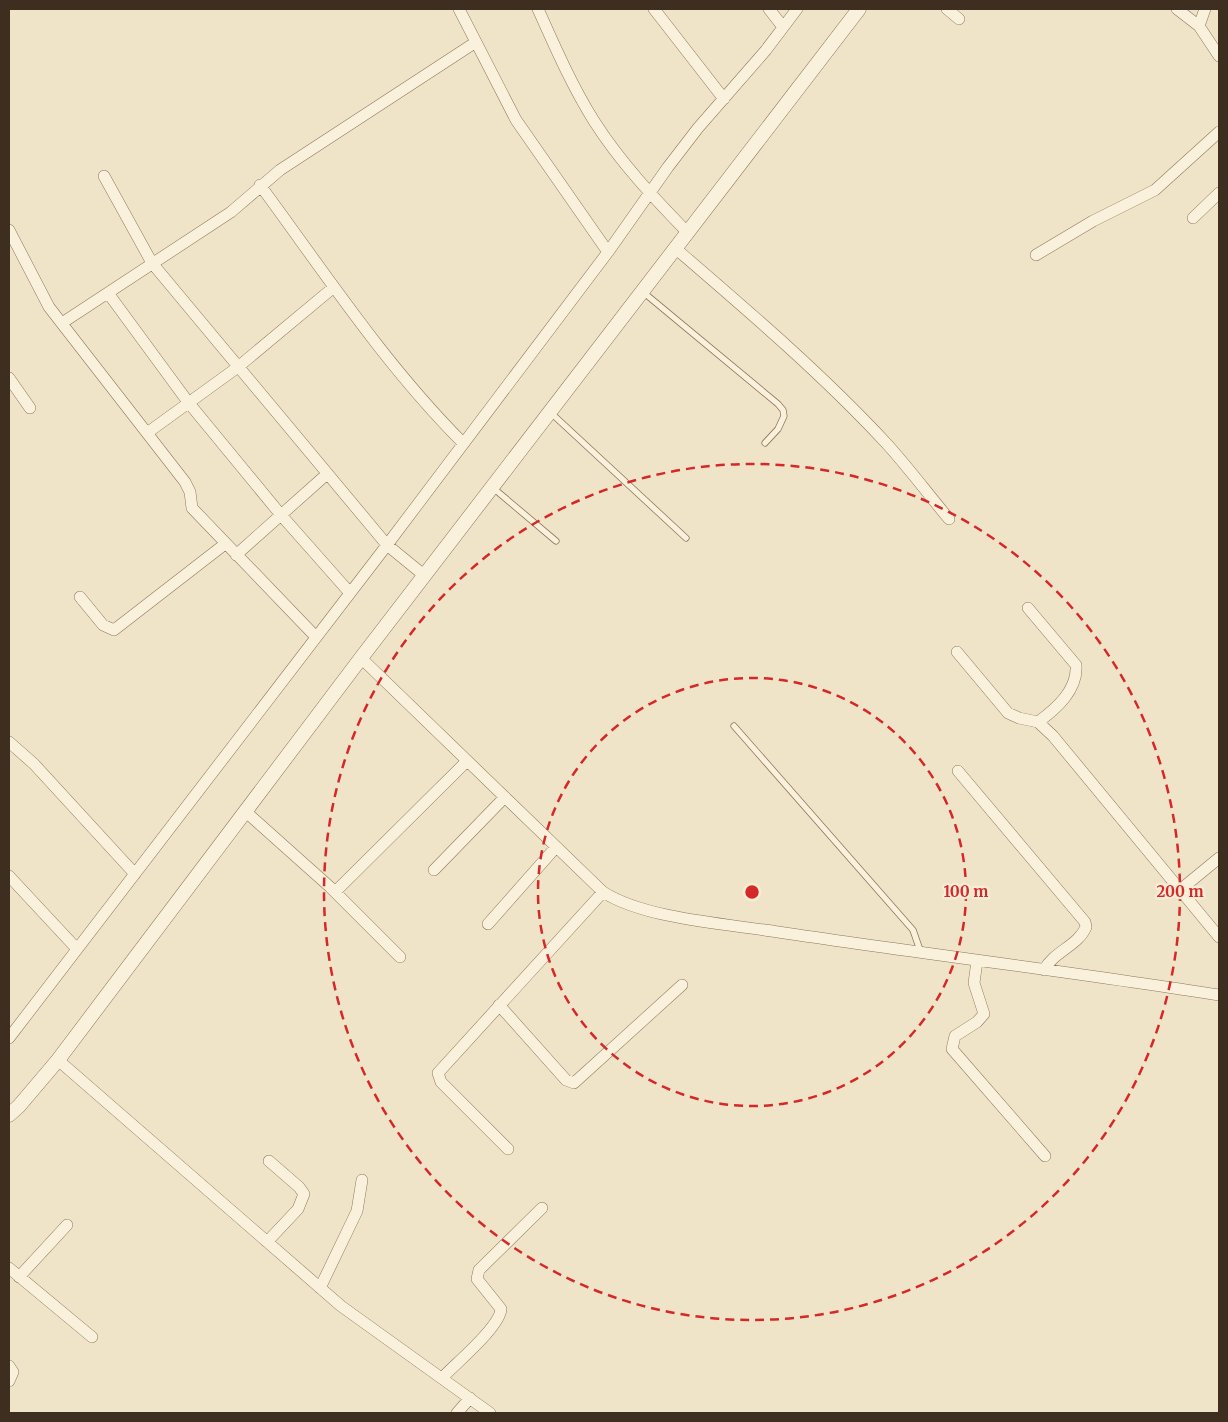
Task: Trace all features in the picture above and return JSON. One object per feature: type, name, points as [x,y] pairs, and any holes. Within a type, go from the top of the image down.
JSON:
[{"type":"street","points":[[459,9],[516,120],[608,252]]},
{"type":"street","points":[[538,9],[560,60],[594,122],[649,193],[687,232]]},
{"type":"street","points":[[654,9],[724,99]]},
{"type":"street","points":[[769,9],[783,27]]},
{"type":"street","points":[[9,1037],[316,637],[350,594],[392,548],[463,443],[608,252],[649,193],[698,128],[797,9]]},
{"type":"street","points":[[9,1115],[58,1060],[361,658],[420,572],[492,487],[859,9]]},
{"type":"street","points":[[947,9],[959,20]]},
{"type":"street","points":[[1177,9],[1200,26],[1219,56]]},
{"type":"street","points":[[1200,26],[1204,9]]},
{"type":"street","points":[[62,323],[231,212],[260,185],[476,42]]},
{"type":"street","points":[[1036,255],[1093,221],[1155,190],[1219,132]]},
{"type":"street","points":[[104,176],[152,263],[327,474],[392,548],[420,572]]},
{"type":"street","points":[[260,185],[371,338],[430,409],[463,443]]},
{"type":"street","points":[[1193,218],[1219,193]]},
{"type":"street","points":[[9,230],[36,286],[62,323],[187,486],[192,508],[316,637]]},
{"type":"street","points":[[675,248],[754,316],[847,403],[887,444],[949,519]]},
{"type":"street","points":[[147,432],[238,367],[334,287]]},
{"type":"street","points":[[108,293],[188,402],[281,515],[350,594]]},
{"type":"street","points":[[9,378],[30,408]]},
{"type":"street","points":[[236,555],[327,474]]},
{"type":"street","points":[[80,597],[103,624],[114,630],[225,544]]},
{"type":"street","points":[[1028,608],[1076,665],[1076,675],[1063,701],[1038,722]]},
{"type":"street","points":[[957,652],[1008,713],[1012,716],[1038,722],[1053,736],[1219,937]]},
{"type":"street","points":[[361,658],[603,892],[616,900],[647,911],[921,954],[1219,995]]},
{"type":"street","points":[[9,742],[34,764],[135,874]]},
{"type":"street","points":[[335,892],[467,761]]},
{"type":"street","points":[[958,771],[1085,922],[1086,927],[1080,936],[1054,956],[1044,970]]},
{"type":"street","points":[[434,870],[505,798]]},
{"type":"street","points":[[246,812],[335,892],[400,957]]},
{"type":"street","points":[[488,924],[556,847]]},
{"type":"street","points":[[1180,890],[1219,858]]},
{"type":"street","points":[[9,876],[77,950]]},
{"type":"street","points":[[508,1149],[438,1076],[444,1064],[603,892]]},
{"type":"street","points":[[977,961],[974,984],[984,1014],[977,1022],[955,1036],[952,1049],[1045,1156]]},
{"type":"street","points":[[499,1005],[566,1080],[574,1083],[682,985]]},
{"type":"street","points":[[58,1060],[341,1306],[490,1413]]},
{"type":"street","points":[[267,1242],[298,1209],[304,1194],[299,1186],[269,1161]]},
{"type":"street","points":[[320,1288],[355,1217],[361,1197],[362,1180]]},
{"type":"street","points":[[442,1378],[494,1325],[501,1314],[498,1305],[477,1279],[479,1270],[542,1208]]},
{"type":"street","points":[[19,1277],[67,1225]]},
{"type":"street","points":[[9,1268],[92,1337]]},
{"type":"street","points":[[9,1366],[13,1372],[9,1381]]},
{"type":"street","points":[[457,1413],[470,1398]]},
{"type":"lane","points":[[642,291],[783,410],[782,422],[765,443]]},
{"type":"lane","points":[[550,412],[686,538]]},
{"type":"lane","points":[[492,487],[556,542]]},
{"type":"lane","points":[[734,726],[913,930],[921,954]]}]
